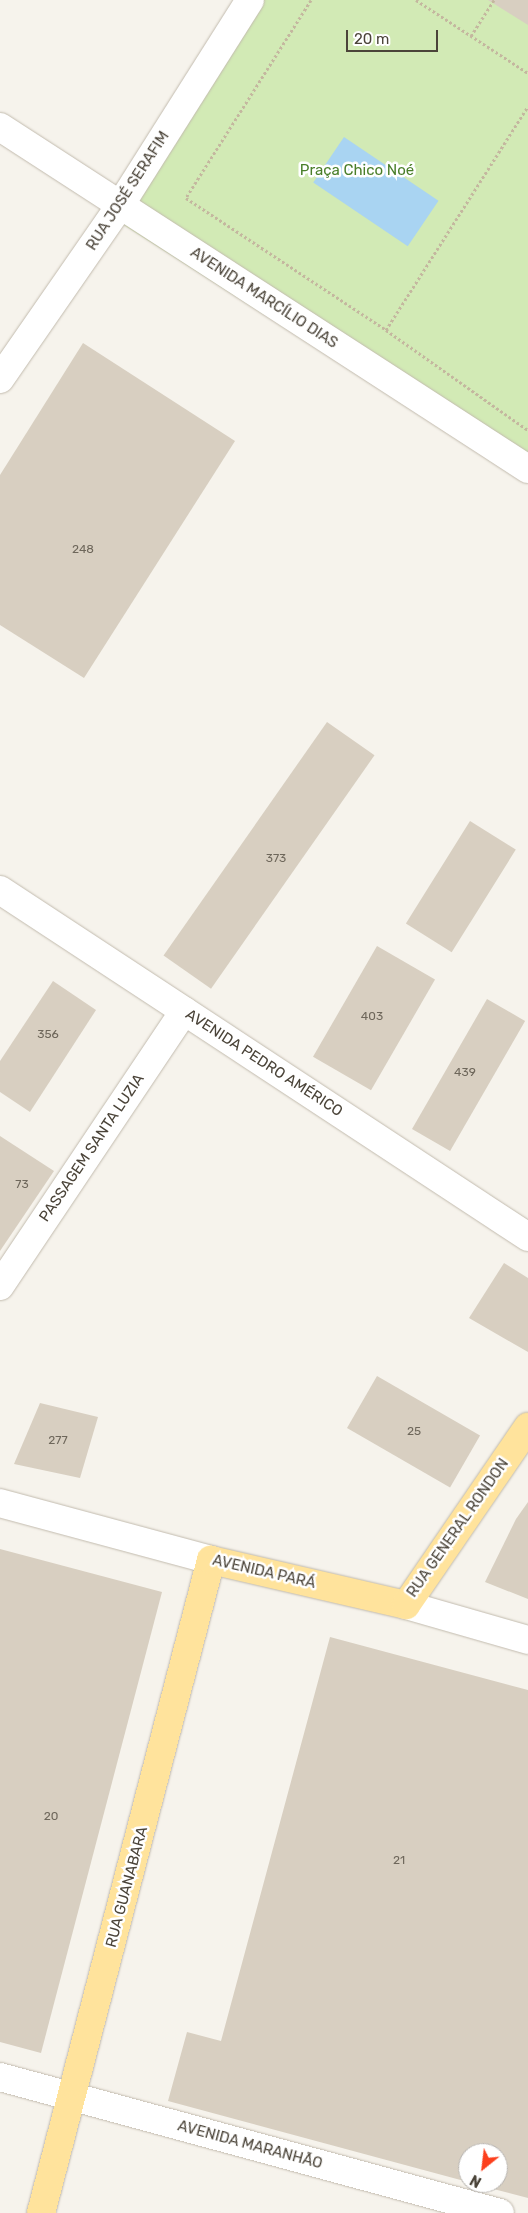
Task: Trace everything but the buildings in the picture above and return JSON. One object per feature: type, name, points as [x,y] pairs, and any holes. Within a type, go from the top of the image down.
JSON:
[{"type":"main road","name":"RUA GENERAL RONDON","points":[[406,1605],[528,1427]]},
{"type":"main road","name":"AVENIDA PARÁ","points":[[211,1560],[406,1605]]},
{"type":"main road","name":"RUA GUANABARA","points":[[41,2213],[211,1560]]},
{"type":"street","name":"RUA JOSÉ SERAFIM","points":[[0,379],[121,204],[250,0]]},
{"type":"street","name":"AVENIDA MARCÍLIO DIAS","points":[[0,127],[528,469]]},
{"type":"street","name":"AVENIDA PEDRO AMÉRICO","points":[[0,890],[528,1237]]},
{"type":"street","name":"PASSAGEM SANTA LUZIA","points":[[0,1286],[184,1011]]},
{"type":"street","name":"AVENIDA PARÁ","points":[[0,1503],[211,1560]]},
{"type":"street","name":"AVENIDA PARÁ","points":[[406,1605],[528,1640]]},
{"type":"street","name":"AVENIDA MARANHÃO","points":[[0,2077],[500,2213]]},
{"type":"path","points":[[311,0],[186,198],[386,330],[528,430]]},
{"type":"path","points":[[416,0],[528,73]]},
{"type":"path","points":[[471,36],[494,0]]},
{"type":"path","points":[[386,330],[528,106]]},
{"type":"green space","name":"Praça Chico Noé","points":[[240,0],[528,0],[528,483],[100,210]]},
{"type":"water","points":[[344,137],[439,201],[408,246],[313,183]]}]
